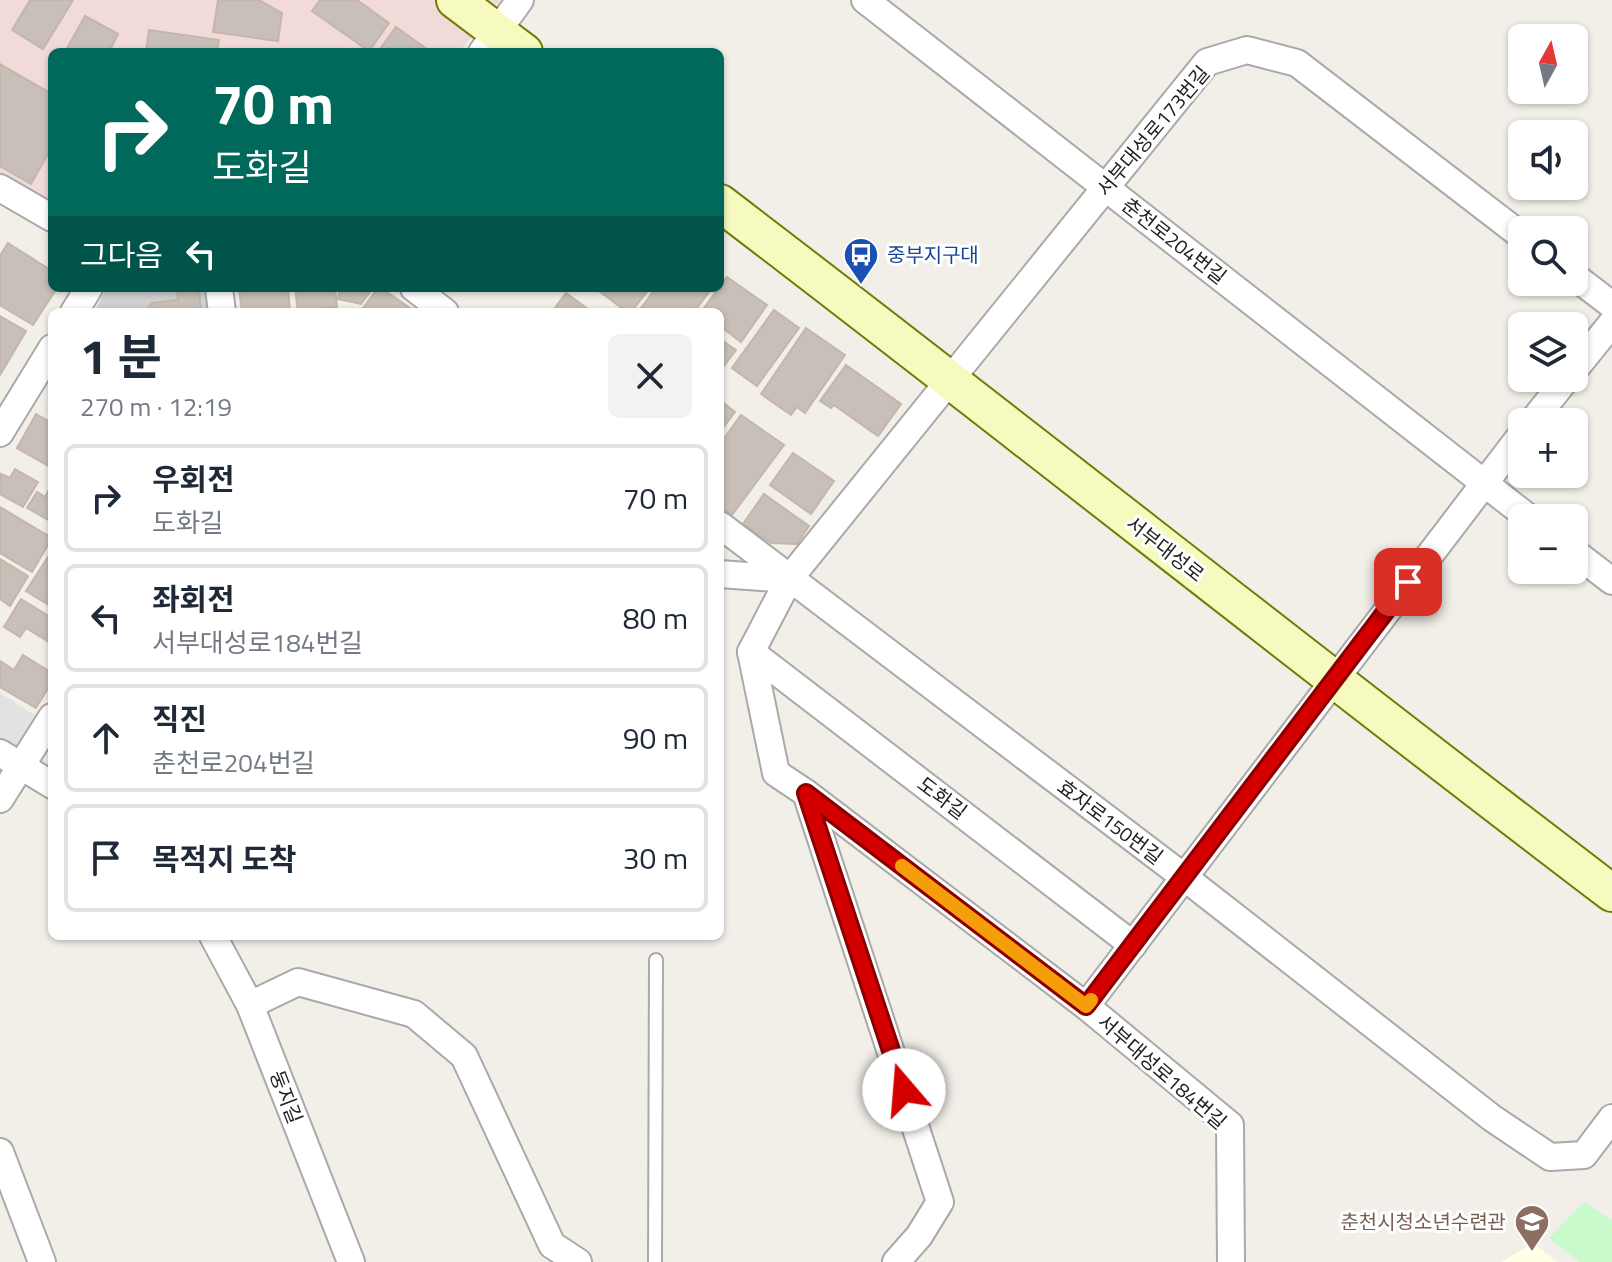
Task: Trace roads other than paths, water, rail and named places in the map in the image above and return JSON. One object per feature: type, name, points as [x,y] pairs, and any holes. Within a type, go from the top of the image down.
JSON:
[{"type":"street","points":[[455,0],[501,45],[520,0]]},
{"type":"street","name":"춘천로204번길","points":[[865,0],[1511,504]]},
{"type":"street","name":"서부대성로173번길","points":[[950,379],[1207,62],[1247,50],[1297,63],[1508,225]]},
{"type":"street","points":[[0,188],[48,216]]},
{"type":"street","name":"서부대성로","points":[[724,206],[950,379],[1333,681],[1612,893]]},
{"type":"street","points":[[1588,287],[1612,305]]},
{"type":"street","points":[[419,292],[440,308]]},
{"type":"street","points":[[1588,353],[1612,323]]},
{"type":"street","points":[[0,433],[48,355]]},
{"type":"street","points":[[950,379],[789,579],[751,652],[776,773],[1086,1006]]},
{"type":"street","points":[[1543,408],[1556,392]]},
{"type":"street","points":[[1333,681],[1508,451]]},
{"type":"street","name":"효자로150번길","points":[[724,528],[1184,877],[1492,1118],[1550,1157],[1584,1155],[1612,1118]]},
{"type":"street","points":[[1588,563],[1612,581]]},
{"type":"street","points":[[724,574],[789,579]]},
{"type":"street","name":"도화길","points":[[751,652],[1133,945]]},
{"type":"street","name":"서부대성로184번길","points":[[1231,1262],[1230,1125],[1086,1006],[1333,681]]},
{"type":"street","points":[[0,799],[11,760],[48,721]]},
{"type":"street","points":[[11,760],[48,783]]},
{"type":"street","points":[[806,793],[940,1202],[919,1236],[896,1262]]},
{"type":"street","name":"둥지길","points":[[215,940],[250,1005],[351,1262]]},
{"type":"street","points":[[250,1005],[298,982],[414,1014],[464,1056],[552,1245],[578,1262]]},
{"type":"street","points":[[0,1152],[42,1262]]},
{"type":"lane","points":[[655,1262],[656,960]]},
{"type":"place","name":"중부지구대","points":[[861,286]]},
{"type":"place","name":"춘천시청소년수련관","points":[[1532,1253]]}]
